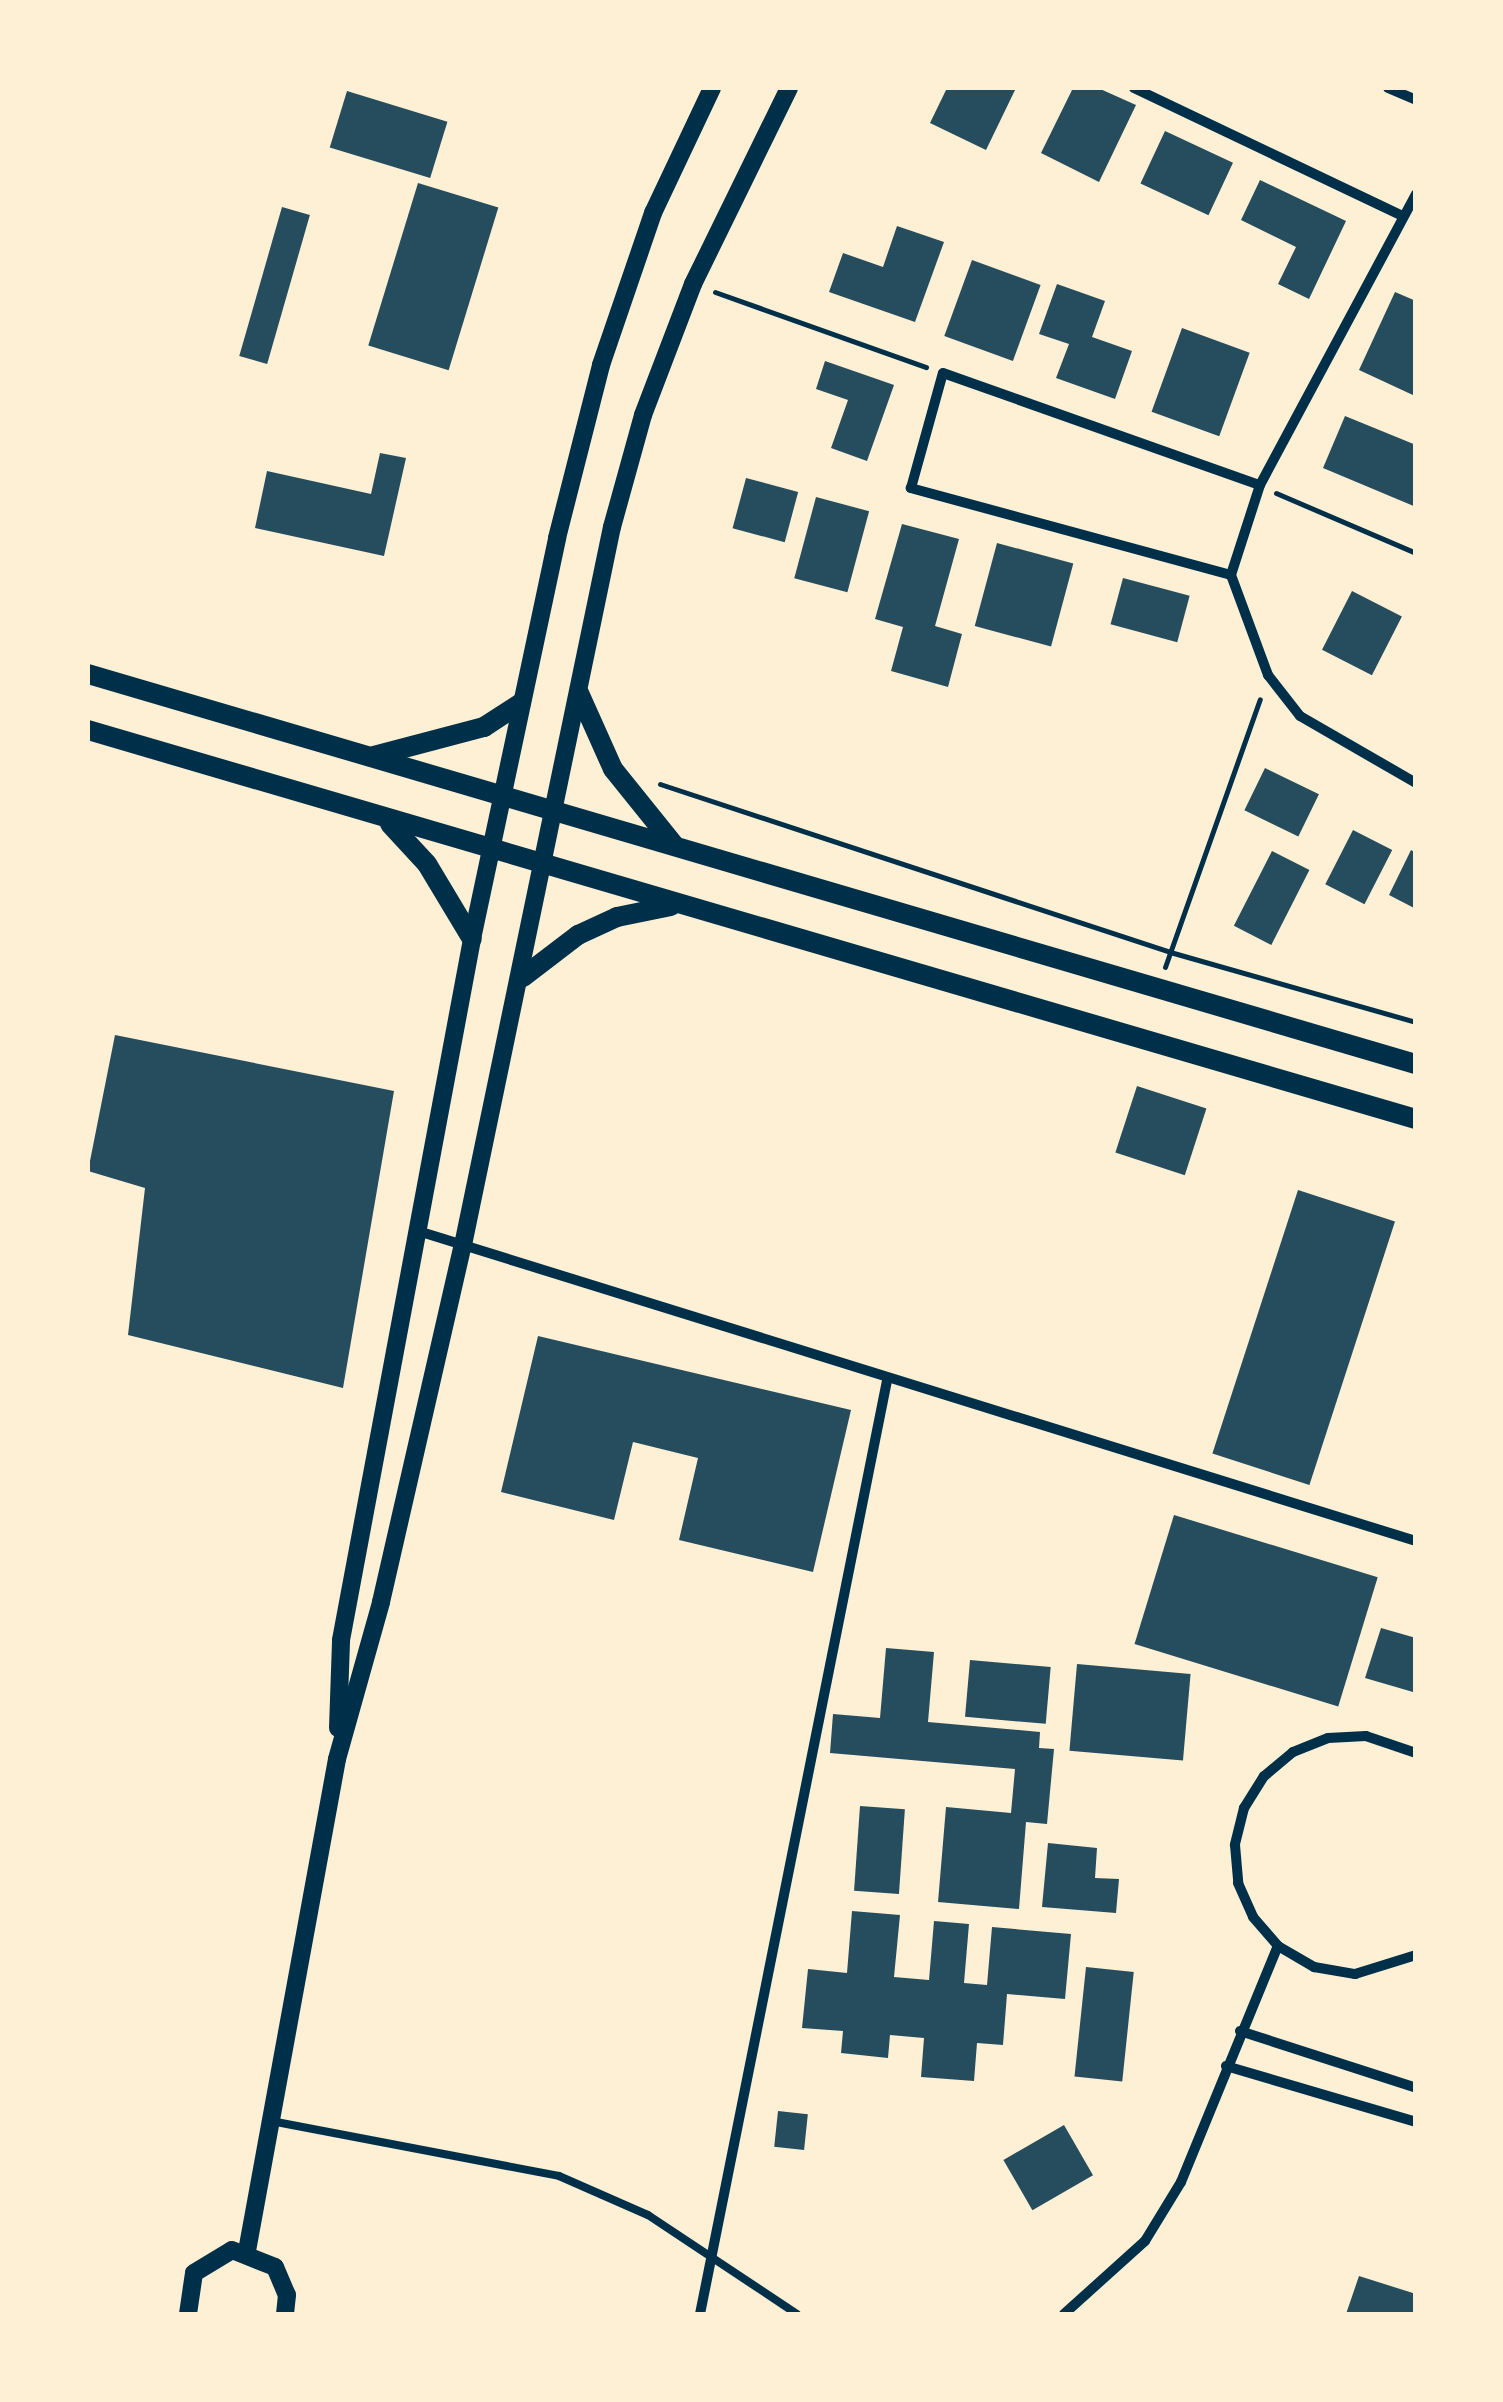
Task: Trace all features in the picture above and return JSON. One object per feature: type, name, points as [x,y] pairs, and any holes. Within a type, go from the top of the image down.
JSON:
[{"type":"main road","points":[[88,674],[1416,1064]]},
{"type":"main road","points":[[579,693],[614,769],[675,846]]},
{"type":"main road","points":[[370,757],[484,727],[521,702]]},
{"type":"main road","points":[[88,730],[388,823],[1416,1119]]},
{"type":"main road","points":[[388,823],[426,864],[472,938]]},
{"type":"main road","points":[[522,978],[578,935],[617,918],[674,906]]},
{"type":"street","points":[[337,1759],[342,1640],[472,938],[521,702],[601,365],[653,213],[712,88]]},
{"type":"street","points":[[248,2252],[337,1759],[382,1602],[464,1244],[522,978],[612,526],[642,415],[693,284],[789,88]]},
{"type":"street","points":[[1134,88],[1402,216]]},
{"type":"street","points":[[1388,88],[1416,100]]},
{"type":"street","points":[[1416,194],[1260,486],[1231,575],[1268,674],[1300,716],[1416,783]]},
{"type":"street","points":[[1231,575],[911,488],[943,374],[1260,486]]},
{"type":"street","points":[[418,1231],[886,1381],[1416,1541]]},
{"type":"street","points":[[700,2314],[886,1381]]},
{"type":"street","points":[[1416,1753],[1366,1736],[1328,1738],[1293,1752],[1264,1776],[1244,1808],[1235,1845],[1238,1882],[1253,1917],[1278,1946],[1314,1966],[1354,1974],[1416,1955]]},
{"type":"street","points":[[1064,2314],[1145,2240],[1181,2182],[1278,1946]]},
{"type":"street","points":[[1240,2031],[1416,2088]]},
{"type":"street","points":[[1226,2066],[1416,2122]]},
{"type":"street","points":[[188,2314],[188,2288],[204,2262],[248,2252],[274,2267],[283,2280],[285,2314]]},
{"type":"lane","points":[[271,2121],[558,2176],[648,2215],[797,2314]]},
{"type":"path","points":[[693,284],[943,374]]},
{"type":"path","points":[[1260,486],[1416,554]]},
{"type":"path","points":[[1158,988],[1268,674]]},
{"type":"path","points":[[614,769],[1170,952],[1416,1022]]},
{"type":"building","points":[[947,88],[1016,88],[986,150],[930,123]]},
{"type":"building","points":[[1073,88],[1098,88],[1136,105],[1099,182],[1041,153]]},
{"type":"building","points":[[347,91],[447,122],[430,178],[330,147]]},
{"type":"building","points":[[1165,131],[1233,163],[1208,215],[1140,184]]},
{"type":"building","points":[[1260,180],[1346,221],[1309,299],[1278,284],[1296,247],[1241,220]]},
{"type":"building","points":[[418,183],[498,208],[449,370],[368,346]]},
{"type":"building","points":[[282,207],[310,215],[267,364],[239,356]]},
{"type":"building","points":[[897,226],[944,242],[915,322],[829,292],[843,253],[883,267]]},
{"type":"building","points":[[972,260],[1041,285],[1013,361],[944,336]]},
{"type":"building","points":[[1057,284],[1105,301],[1092,337],[1132,351],[1115,399],[1056,378],[1069,344],[1039,334]]},
{"type":"building","points":[[1395,292],[1416,301],[1415,396],[1359,370]]},
{"type":"building","points":[[1182,328],[1250,353],[1219,436],[1152,412]]},
{"type":"building","points":[[825,361],[894,385],[867,461],[831,448],[848,400],[816,389]]},
{"type":"building","points":[[1345,416],[1416,445],[1416,507],[1323,468]]},
{"type":"building","points":[[380,453],[406,458],[384,556],[255,528],[267,471],[371,494]]},
{"type":"building","points":[[746,478],[798,492],[785,542],[733,528]]},
{"type":"building","points":[[816,497],[869,511],[847,592],[794,578]]},
{"type":"building","points":[[902,524],[959,539],[935,626],[962,634],[948,687],[891,671],[903,627],[875,619]]},
{"type":"building","points":[[997,543],[1073,563],[1051,647],[975,626]]},
{"type":"building","points":[[1123,578],[1190,596],[1177,642],[1111,624]]},
{"type":"building","points":[[1352,591],[1402,616],[1372,675],[1322,650]]},
{"type":"building","points":[[1265,768],[1319,794],[1298,837],[1244,810]]},
{"type":"building","points":[[1353,830],[1392,850],[1365,904],[1325,884]]},
{"type":"building","points":[[1411,850],[1416,853],[1416,909],[1389,895]]},
{"type":"building","points":[[1272,851],[1309,870],[1271,945],[1234,926]]},
{"type":"building","points":[[115,1035],[394,1091],[343,1388],[128,1335],[145,1188],[88,1171]]},
{"type":"building","points":[[1137,1086],[1206,1109],[1185,1175],[1115,1153]]},
{"type":"building","points":[[1298,1190],[1395,1222],[1309,1485],[1212,1453]]},
{"type":"building","points":[[538,1336],[851,1410],[813,1572],[679,1540],[698,1458],[633,1442],[614,1520],[501,1492]]},
{"type":"building","points":[[1174,1515],[1378,1577],[1338,1706],[1135,1644]]},
{"type":"building","points":[[1381,1628],[1416,1638],[1413,1692],[1365,1678]]},
{"type":"building","points":[[886,1648],[934,1652],[928,1722],[1040,1732],[1039,1748],[1054,1749],[1047,1824],[1026,1822],[1019,1909],[938,1902],[946,1807],[1011,1813],[1015,1769],[830,1753],[833,1714],[880,1718]]},
{"type":"building","points":[[970,1660],[1051,1667],[1046,1724],[965,1717]]},
{"type":"building","points":[[1077,1664],[1191,1674],[1183,1761],[1069,1751]]},
{"type":"building","points":[[860,1806],[905,1809],[899,1894],[854,1891]]},
{"type":"building","points":[[1048,1843],[1097,1848],[1095,1878],[1119,1879],[1116,1913],[1042,1907]]},
{"type":"building","points":[[852,1911],[900,1915],[894,1977],[929,1980],[934,1921],[969,1924],[964,1983],[987,1985],[992,1927],[1071,1934],[1065,1999],[1007,1994],[1003,2045],[977,2043],[974,2081],[921,2077],[924,2038],[890,2035],[888,2058],[841,2053],[843,2031],[802,2028],[808,1969],[847,1973]]},
{"type":"building","points":[[1086,1967],[1134,1972],[1122,2081],[1075,2076]]},
{"type":"building","points":[[778,2111],[808,2114],[804,2150],[774,2147]]},
{"type":"building","points":[[1064,2125],[1093,2175],[1032,2210],[1003,2160]]},
{"type":"building","points":[[1359,2276],[1416,2294],[1416,2314],[1346,2314]]}]
